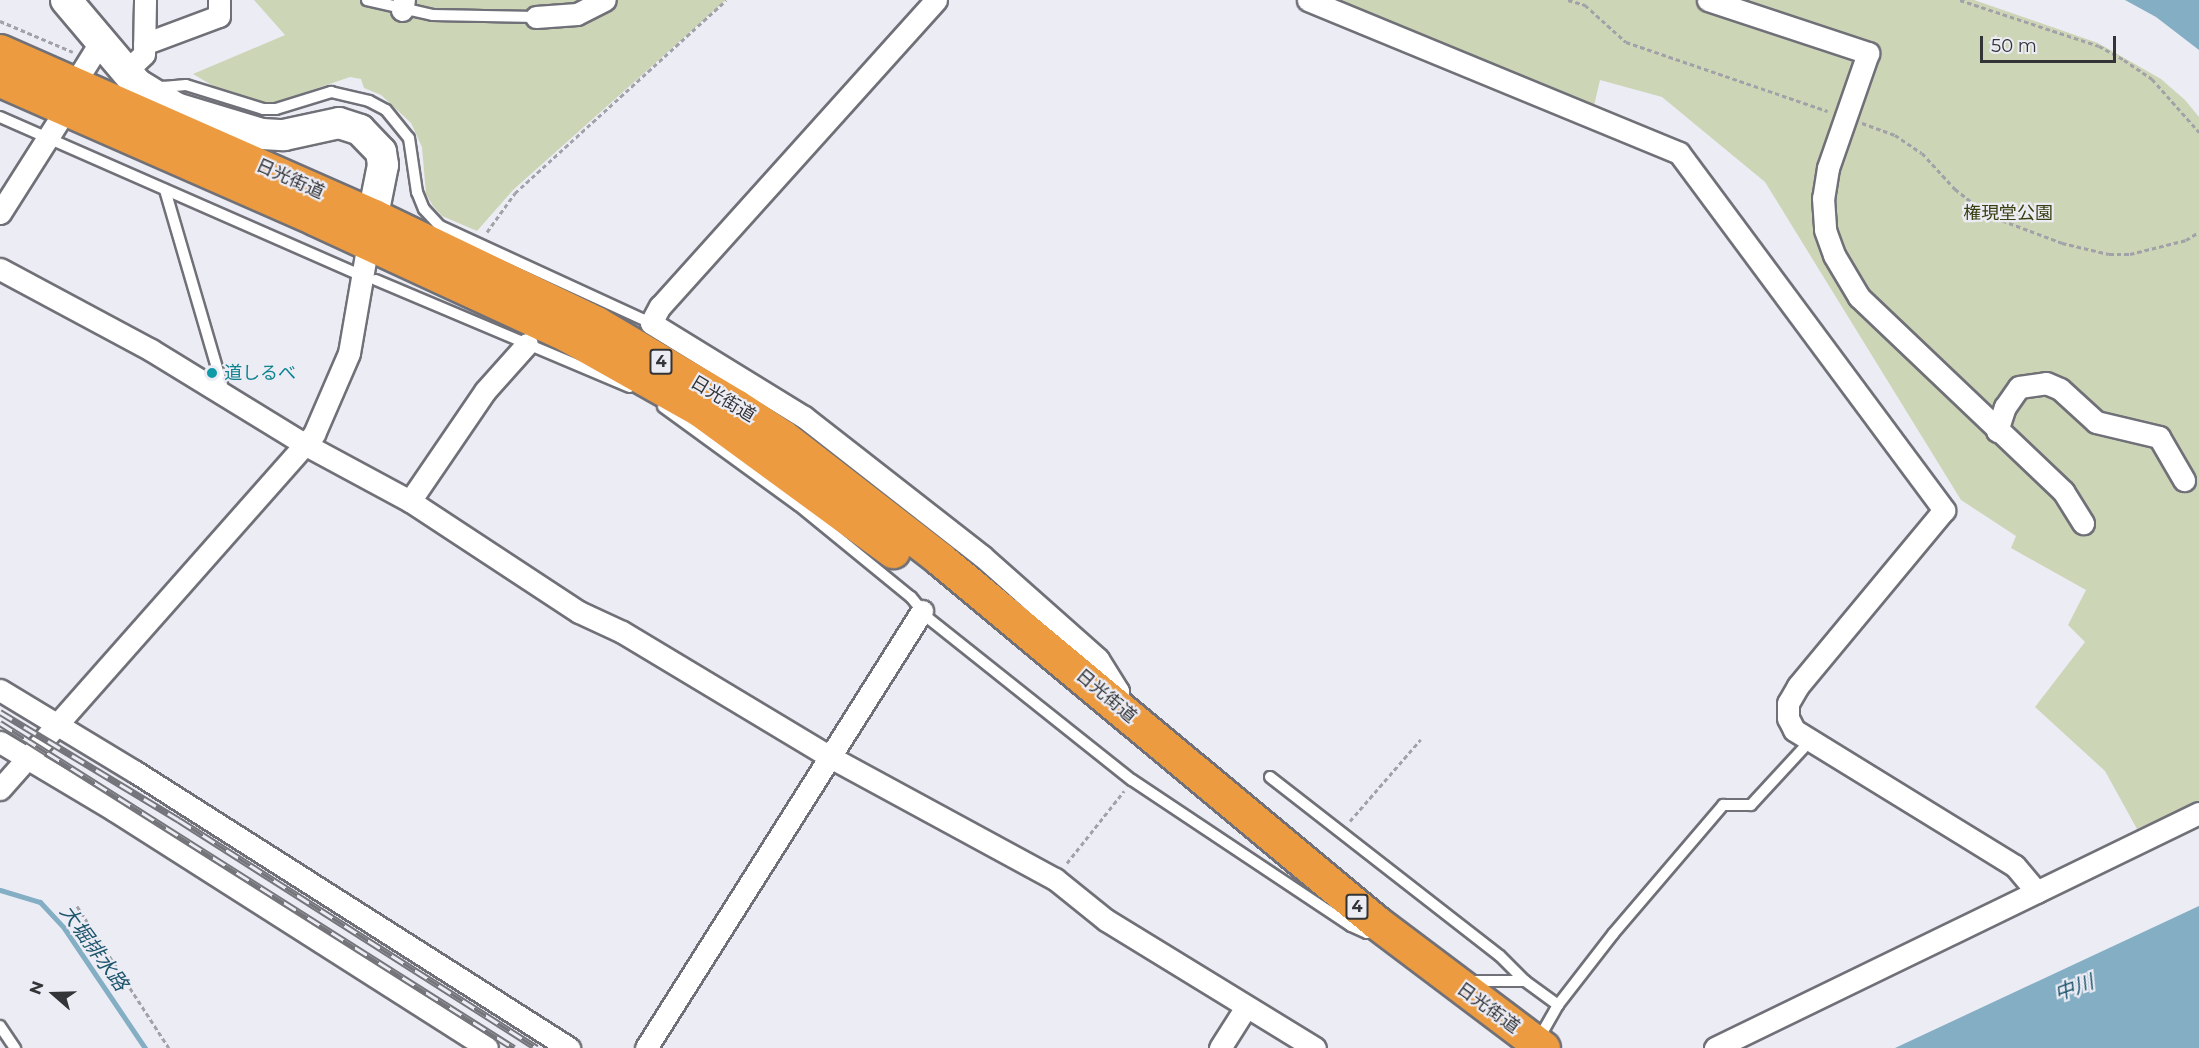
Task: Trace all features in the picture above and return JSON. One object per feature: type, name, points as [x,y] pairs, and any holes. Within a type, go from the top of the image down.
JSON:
[{"type":"highway","name":"日光街道","points":[[0,51],[371,229],[567,335],[648,388],[775,462],[1111,710],[1451,981],[1540,1045]]},
{"type":"highway","name":"日光街道","points":[[0,80],[596,322],[783,437],[931,552],[1111,710]]},
{"type":"street","points":[[0,789],[306,445],[333,397],[349,353],[383,165],[381,152],[360,130],[339,123],[284,135],[262,135],[176,108],[137,84],[127,70],[90,57],[66,0]]},
{"type":"street","points":[[127,70],[139,62],[144,44],[146,0]]},
{"type":"street","points":[[144,44],[219,16],[219,0]]},
{"type":"street","points":[[536,17],[577,14],[605,0]]},
{"type":"street","points":[[936,0],[660,306],[651,323],[804,417],[982,556],[1098,659],[1113,680],[1111,710]]},
{"type":"street","points":[[1308,0],[1679,153],[1944,510],[1798,686],[1788,703],[1788,718],[1794,729],[2015,866],[2037,892]]},
{"type":"street","points":[[1708,0],[1868,53],[1845,117],[1823,198],[1825,230],[1834,255],[1859,297],[2063,491],[2083,523]]},
{"type":"street","points":[[0,213],[59,120]]},
{"type":"street","points":[[0,269],[224,392],[306,445],[410,501],[579,612],[622,632],[832,758],[1055,879],[1106,920],[1315,1048]]},
{"type":"street","points":[[410,501],[485,391],[527,344]]},
{"type":"street","points":[[1997,430],[2005,407],[2019,387],[2046,383],[2060,389],[2096,422],[2158,437],[2168,448],[2184,480]]},
{"type":"street","points":[[646,1048],[832,758],[922,611]]},
{"type":"street","points":[[0,690],[59,724],[569,1048]]},
{"type":"street","points":[[0,742],[114,810],[487,1048]]},
{"type":"street","points":[[1715,1048],[2199,813]]},
{"type":"street","points":[[1220,1048],[1246,1007]]},
{"type":"lane","points":[[367,0],[536,17]]},
{"type":"lane","points":[[153,94],[163,87],[186,85],[262,109],[276,109],[331,92],[369,101],[386,110],[409,138],[417,192],[431,218],[480,245],[651,323]]},
{"type":"lane","points":[[0,117],[353,272]]},
{"type":"lane","points":[[165,190],[224,392]]},
{"type":"lane","points":[[376,280],[527,344],[648,388],[648,396],[798,505],[911,597],[922,611],[1132,780],[1351,926],[1367,933],[1376,922]]},
{"type":"lane","points":[[1540,1045],[1558,1005],[1612,934],[1723,806],[1751,806],[1811,740]]},
{"type":"lane","points":[[1270,777],[1500,956],[1525,981],[1558,1005]]},
{"type":"lane","points":[[1451,981],[1525,981]]},
{"type":"lane","points":[[0,1026],[15,1048]]},
{"type":"path","points":[[480,245],[515,193],[726,0]]},
{"type":"path","points":[[1568,0],[1585,5],[1626,42],[1894,135],[1922,153],[1955,189],[1988,215],[2062,243],[2109,254],[2130,254],[2186,240],[2199,232]]},
{"type":"path","points":[[1959,0],[2098,46],[2124,60],[2152,79],[2199,132]]},
{"type":"path","points":[[0,21],[90,57]]},
{"type":"path","points":[[1340,832],[1421,739]]},
{"type":"path","points":[[1055,879],[1132,780]]},
{"type":"path","points":[[77,906],[169,1048]]},
{"type":"green space","points":[[254,0],[726,0],[513,190],[477,231],[442,216],[433,206],[426,194],[422,147],[411,123],[381,95],[364,88],[361,79],[350,77],[271,104],[215,87],[193,74],[285,35]]},
{"type":"green space","name":"権現堂公園","points":[[1330,0],[1974,0],[2098,43],[2161,79],[2185,100],[2199,117],[2199,801],[2137,829],[2105,771],[2035,707],[2085,642],[2068,625],[2086,590],[2011,548],[2016,536],[1961,500],[1765,182],[1662,97],[1600,80],[1594,106]]},
{"type":"water","points":[[2125,0],[2199,0],[2199,50],[2156,17]]},
{"type":"water","name":"中川","points":[[2199,906],[2199,1048],[1895,1048]]},
{"type":"waterway","name":"大堀排水路","points":[[0,890],[40,902],[64,928],[145,1048]]},
{"type":"railway","points":[[0,712],[179,820],[537,1048]]},
{"type":"railway","points":[[0,723],[514,1048]]},
{"type":"place","name":"道しるべ","points":[[212,373]]}]
